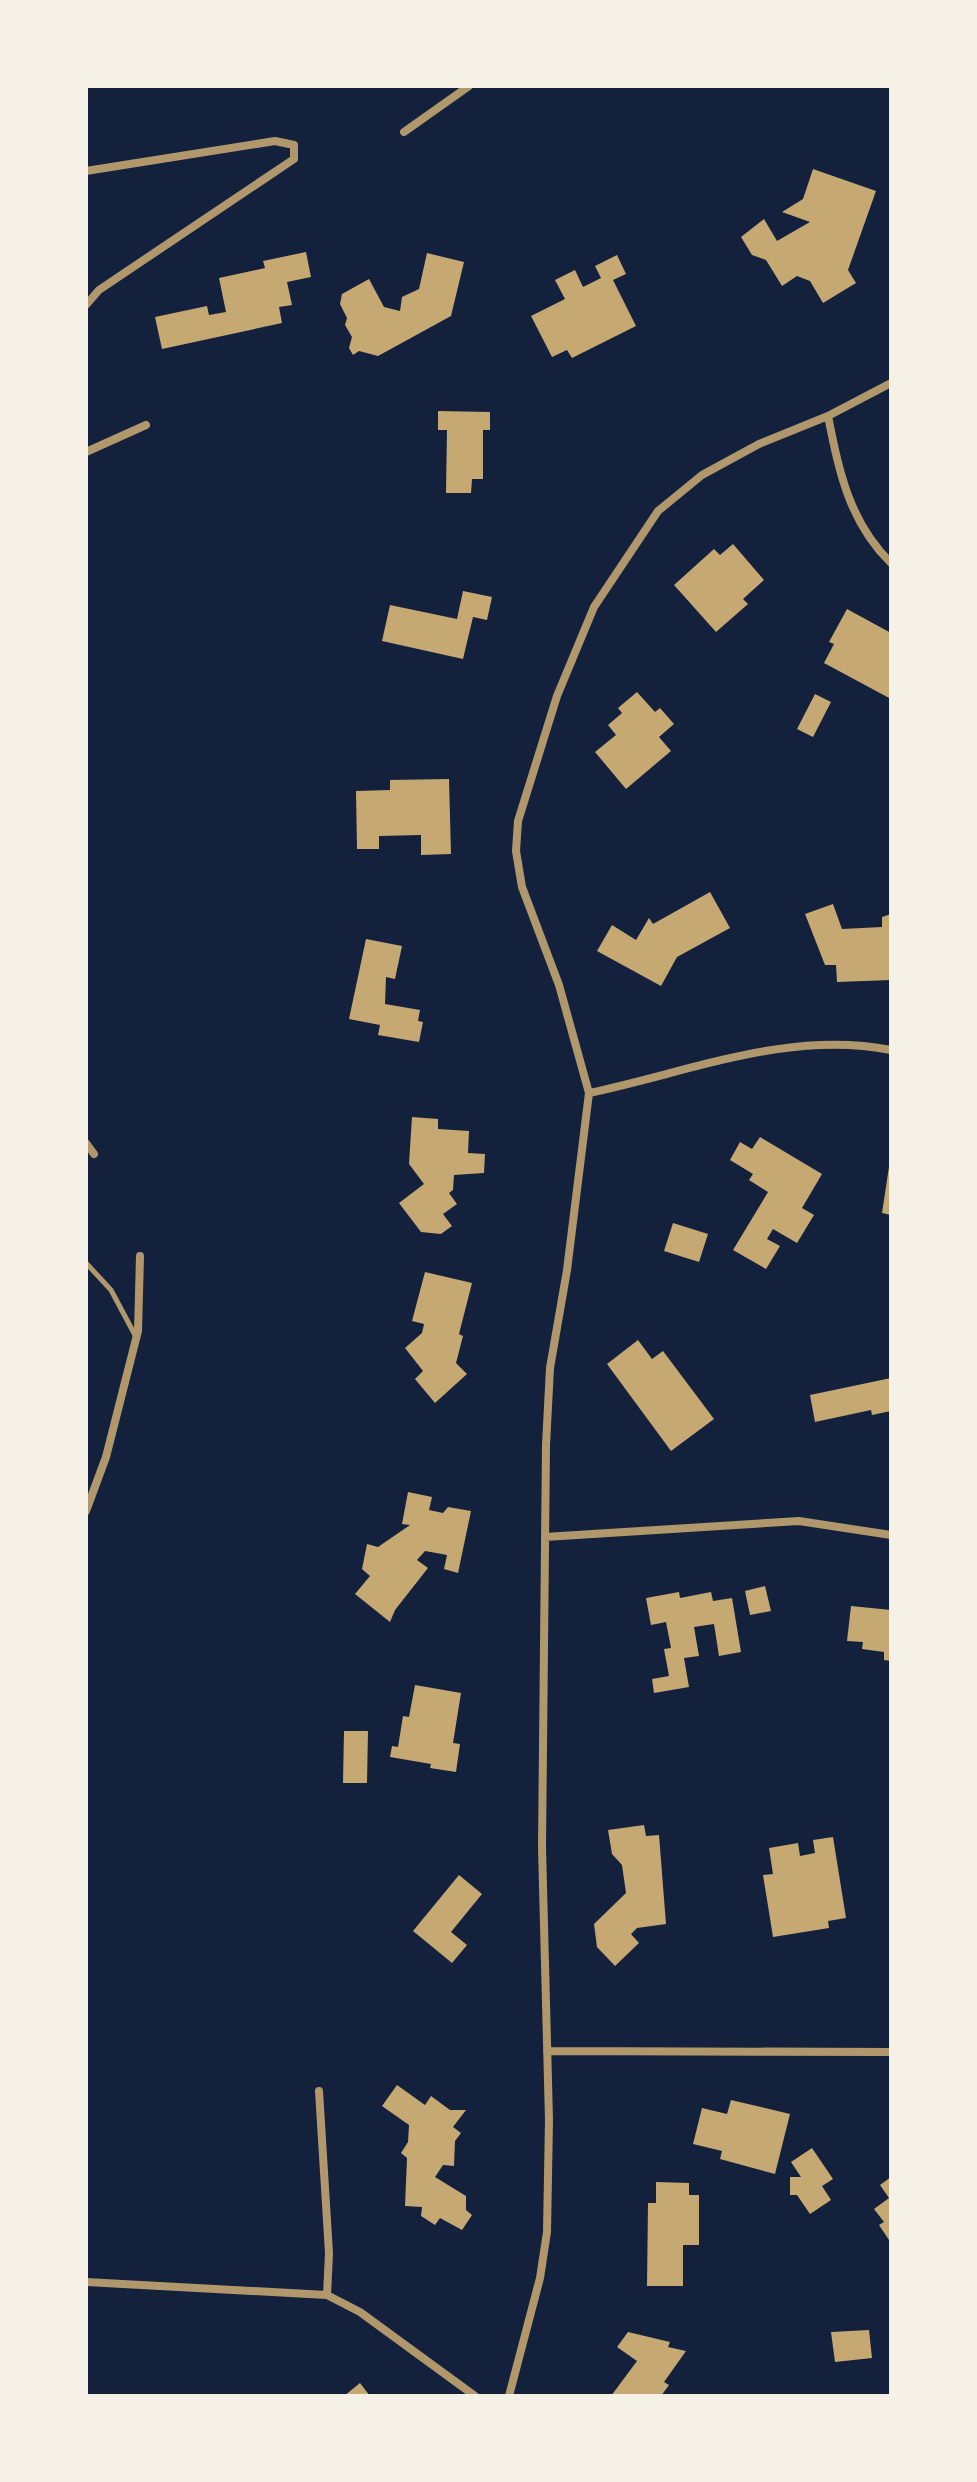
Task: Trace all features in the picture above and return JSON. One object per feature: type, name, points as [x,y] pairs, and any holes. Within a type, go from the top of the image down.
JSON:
[{"type":"street","points":[[404,132],[469,86]]},
{"type":"street","points":[[86,171],[275,141],[294,145],[294,159],[99,290],[86,305]]},
{"type":"street","points":[[509,2396],[540,2278],[547,2232],[542,1847],[549,1377],[567,1270],[589,1093],[559,985],[527,904],[516,851],[518,821],[547,725],[594,607],[658,511],[702,475],[759,444],[828,416],[891,383]]},
{"type":"street","points":[[828,416],[848,502],[863,530],[891,563]]},
{"type":"street","points":[[86,452],[146,425]]},
{"type":"street","points":[[589,1093],[784,1046],[837,1042],[891,1050]]},
{"type":"street","points":[[86,1143],[94,1154]]},
{"type":"street","points":[[86,1511],[106,1457],[136,1338],[140,1256]]},
{"type":"street","points":[[545,1537],[799,1521],[891,1535]]},
{"type":"street","points":[[547,2051],[891,2052]]},
{"type":"street","points":[[319,2091],[329,2253],[327,2295]]},
{"type":"street","points":[[86,2282],[327,2295],[360,2312],[475,2396]]},
{"type":"lane","points":[[86,1263],[111,1290],[136,1338]]},
{"type":"building","points":[[813,169],[876,191],[848,270],[856,283],[823,303],[810,281],[797,276],[782,286],[766,260],[752,255],[741,237],[764,219],[777,241],[810,222],[782,212],[803,199]]},
{"type":"building","points":[[306,252],[311,277],[287,282],[292,305],[279,307],[282,323],[162,349],[155,317],[207,306],[209,315],[226,312],[219,278],[265,268],[263,261]]},
{"type":"building","points":[[427,253],[464,262],[451,316],[378,356],[359,351],[353,355],[349,348],[352,337],[345,325],[347,318],[340,304],[342,294],[369,279],[384,307],[400,311],[402,297],[419,289]]},
{"type":"building","points":[[617,255],[626,274],[613,280],[636,326],[572,358],[567,350],[552,357],[531,316],[565,299],[555,280],[575,270],[583,287],[601,278],[595,266]]},
{"type":"building","points":[[438,411],[490,412],[490,430],[483,430],[483,479],[472,479],[471,493],[446,493],[447,430],[438,430]]},
{"type":"building","points":[[733,544],[764,580],[743,599],[748,604],[716,632],[674,585],[714,549],[720,555]]},
{"type":"building","points":[[463,591],[492,597],[487,620],[473,617],[463,659],[382,641],[390,605],[457,619]]},
{"type":"building","points":[[847,609],[891,633],[891,699],[824,663],[834,644],[829,642]]},
{"type":"building","points":[[637,692],[655,712],[660,708],[674,724],[659,737],[671,751],[626,789],[595,752],[616,735],[608,725],[622,713],[618,708]]},
{"type":"building","points":[[815,694],[831,702],[813,737],[797,729]]},
{"type":"building","points":[[449,779],[451,854],[421,855],[421,835],[379,836],[379,849],[357,849],[356,791],[390,790],[390,780]]},
{"type":"building","points":[[710,892],[730,928],[677,957],[661,986],[597,951],[612,925],[636,940],[649,918],[653,924]]},
{"type":"building","points":[[833,904],[842,929],[882,927],[882,917],[891,914],[891,980],[837,982],[836,965],[825,965],[805,914]]},
{"type":"building","points":[[366,939],[402,946],[395,979],[386,977],[385,1004],[420,1010],[418,1021],[423,1022],[419,1042],[378,1035],[380,1025],[349,1019]]},
{"type":"building","points":[[412,1117],[438,1119],[438,1129],[469,1131],[468,1153],[485,1154],[484,1173],[454,1175],[453,1190],[449,1193],[457,1204],[443,1214],[452,1226],[441,1234],[421,1232],[399,1203],[424,1184],[409,1164]]},
{"type":"building","points":[[760,1137],[822,1174],[802,1208],[814,1215],[797,1243],[773,1229],[767,1239],[780,1246],[766,1269],[733,1250],[768,1192],[749,1180],[753,1174],[730,1160],[740,1142],[752,1149]]},
{"type":"building","points":[[891,1167],[891,1215],[882,1213]]},
{"type":"building","points":[[673,1223],[708,1234],[699,1262],[664,1251]]},
{"type":"building","points":[[425,1272],[472,1283],[459,1334],[463,1336],[456,1363],[467,1374],[435,1403],[415,1379],[423,1371],[405,1348],[422,1333],[424,1324],[412,1321]]},
{"type":"building","points":[[638,1340],[652,1359],[663,1351],[714,1419],[671,1451],[607,1364]]},
{"type":"building","points":[[891,1378],[891,1411],[872,1415],[871,1410],[815,1422],[810,1395]]},
{"type":"building","points":[[408,1492],[432,1497],[429,1510],[443,1513],[448,1507],[471,1511],[458,1573],[444,1569],[447,1555],[425,1551],[417,1560],[428,1568],[395,1610],[390,1622],[355,1594],[370,1576],[362,1569],[367,1544],[378,1547],[410,1525],[402,1524]]},
{"type":"building","points":[[765,1586],[771,1611],[750,1615],[745,1591]]},
{"type":"building","points":[[679,1592],[680,1598],[711,1592],[713,1601],[732,1598],[741,1652],[719,1656],[714,1624],[694,1627],[699,1656],[684,1658],[689,1687],[654,1693],[652,1679],[669,1676],[664,1649],[671,1648],[666,1622],[651,1625],[646,1598]]},
{"type":"building","points":[[851,1606],[891,1610],[891,1661],[884,1660],[884,1652],[862,1649],[863,1642],[847,1641]]},
{"type":"building","points":[[415,1685],[461,1693],[453,1743],[460,1744],[456,1772],[390,1757],[392,1746],[398,1747],[403,1716],[409,1717]]},
{"type":"building","points":[[344,1731],[368,1731],[367,1783],[343,1783]]},
{"type":"building","points":[[644,1825],[646,1836],[659,1835],[666,1924],[637,1928],[631,1934],[639,1943],[615,1966],[597,1947],[594,1924],[626,1893],[622,1865],[612,1854],[608,1830]]},
{"type":"building","points":[[833,1837],[846,1918],[828,1921],[829,1928],[773,1937],[763,1875],[773,1874],[769,1848],[798,1843],[800,1856],[815,1853],[813,1840]]},
{"type":"building","points":[[459,1875],[482,1894],[451,1932],[467,1945],[452,1963],[413,1931]]},
{"type":"building","points":[[397,2085],[425,2105],[431,2096],[450,2110],[466,2110],[453,2127],[461,2133],[455,2141],[454,2166],[443,2165],[435,2177],[466,2196],[466,2210],[472,2215],[462,2230],[440,2218],[435,2225],[421,2216],[422,2207],[405,2206],[407,2158],[401,2153],[408,2142],[409,2125],[382,2106]]},
{"type":"building","points":[[731,2100],[790,2114],[775,2174],[720,2159],[722,2151],[693,2144],[702,2108],[727,2114]]},
{"type":"building","points":[[812,2148],[833,2179],[822,2186],[831,2200],[810,2214],[797,2195],[790,2195],[790,2177],[801,2177],[791,2162]]},
{"type":"building","points":[[891,2177],[889,2240],[879,2225],[884,2222],[874,2209],[889,2198],[880,2185]]},
{"type":"building","points":[[656,2182],[689,2183],[689,2195],[699,2195],[699,2245],[683,2245],[683,2286],[647,2286],[648,2203],[656,2203]]},
{"type":"building","points":[[869,2330],[872,2358],[835,2362],[831,2332]]},
{"type":"building","points":[[628,2332],[670,2342],[668,2347],[686,2351],[664,2382],[669,2385],[661,2396],[611,2396],[637,2361],[617,2347]]},
{"type":"building","points":[[360,2383],[370,2396],[344,2396]]}]
